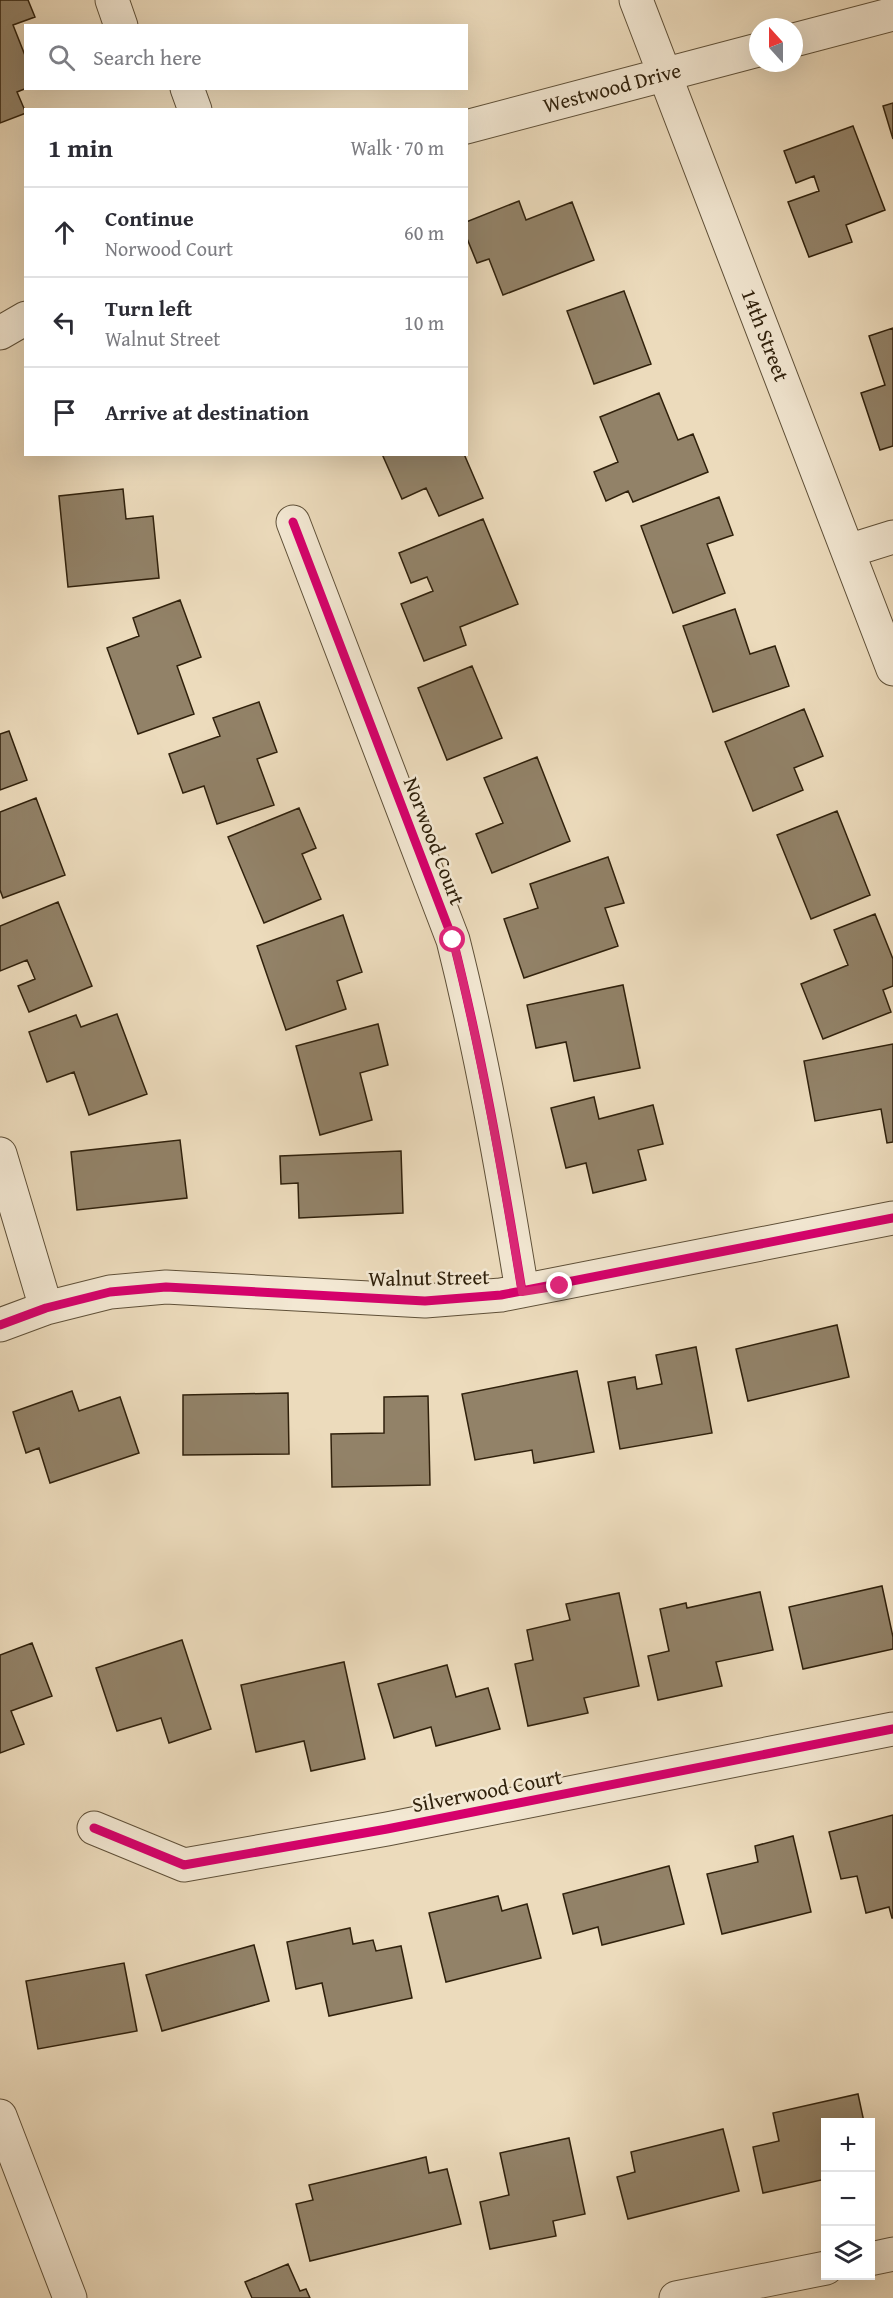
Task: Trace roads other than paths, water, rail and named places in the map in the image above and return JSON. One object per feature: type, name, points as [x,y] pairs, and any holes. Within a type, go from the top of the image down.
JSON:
[{"type":"street","points":[[112,0],[120,24]]},
{"type":"street","name":"14th Street","points":[[636,0],[893,669]]},
{"type":"street","points":[[803,38],[893,14]]},
{"type":"street","name":"Westwood Drive","points":[[468,126],[749,52]]},
{"type":"street","points":[[187,90],[194,108]]},
{"type":"street","points":[[0,333],[24,319]]},
{"type":"street","name":"Norwood Court","points":[[293,522],[453,940],[476,1044],[522,1292]]},
{"type":"street","points":[[848,551],[893,537]]},
{"type":"street","points":[[0,1155],[46,1308]]},
{"type":"street","name":"Walnut Street","points":[[0,1325],[46,1308],[110,1292],[166,1287],[425,1301],[522,1292],[893,1218]]},
{"type":"street","name":"Silverwood Court","points":[[93,1828],[184,1865],[387,1829],[893,1729]]},
{"type":"street","points":[[0,2116],[70,2298]]},
{"type":"street","points":[[875,2258],[893,2254]]},
{"type":"street","points":[[676,2298],[821,2269]]}]
